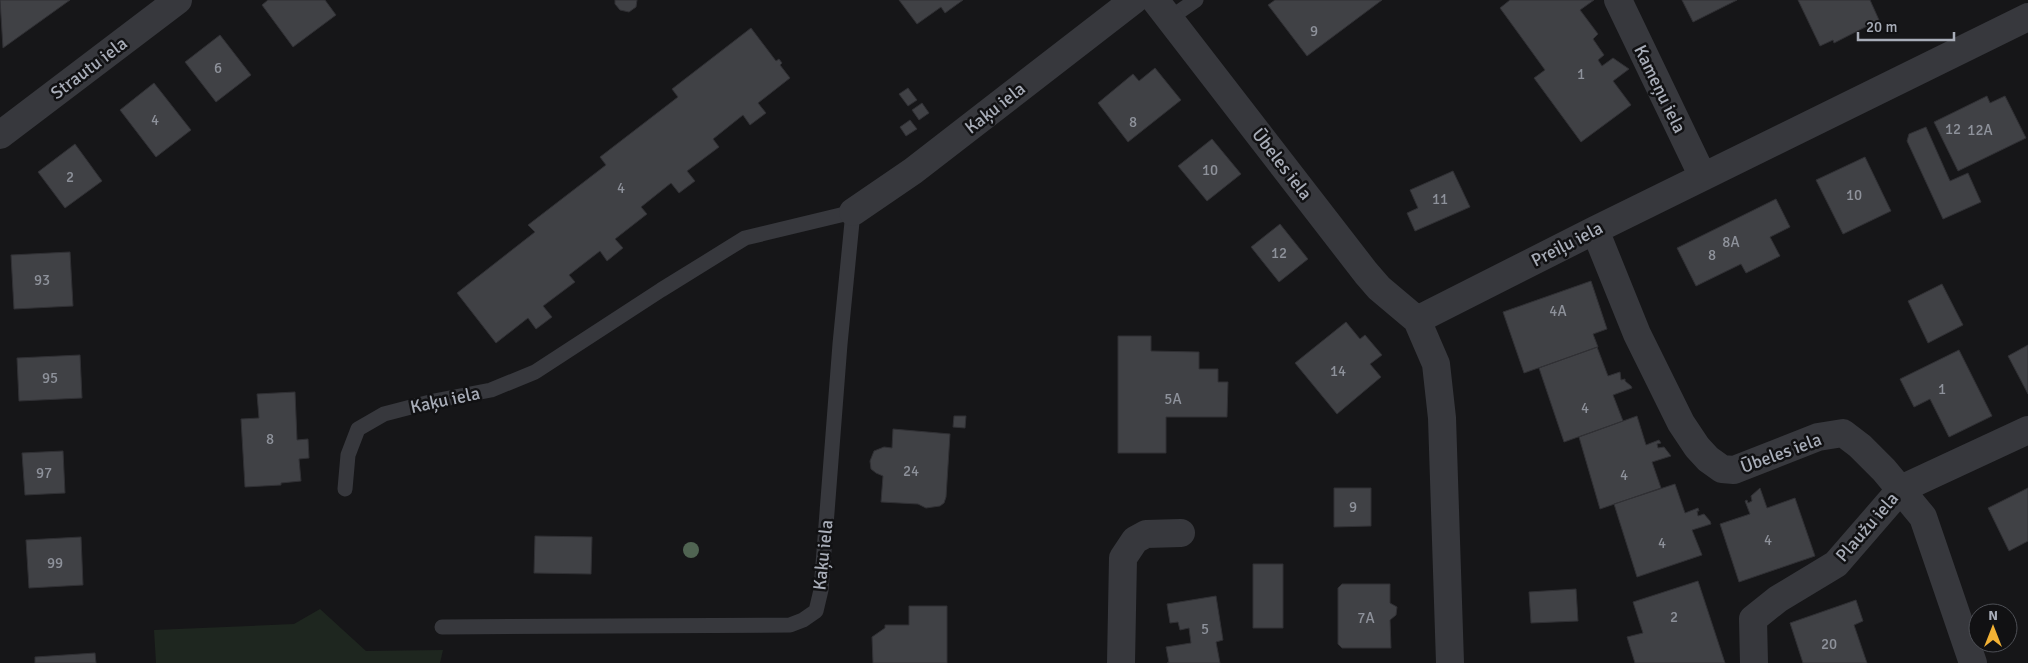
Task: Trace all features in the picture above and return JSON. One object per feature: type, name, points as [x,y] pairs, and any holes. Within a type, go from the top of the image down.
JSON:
[{"type":"street","name":"Strautu iela","points":[[0,135],[178,0]]},
{"type":"street","name":"Kaķu iela","points":[[853,212],[913,171],[1134,0]]},
{"type":"street","name":"Kameņu iela","points":[[1618,0],[1703,177]]},
{"type":"street","name":"Ūbeles iela","points":[[1162,9],[1366,273],[1379,288],[1417,320]]},
{"type":"street","name":"Preiļu iela","points":[[1417,320],[1595,230],[2028,17]]},
{"type":"street","name":"Ūbeles iela","points":[[1595,230],[1637,334],[1682,423],[1697,447],[1708,459],[1722,469],[1734,470],[1818,437],[1843,433],[1860,446],[1901,489],[1923,517],[1973,663]]},
{"type":"street","points":[[1417,320],[1436,364],[1442,418],[1450,663]]},
{"type":"street","name":"Plaužu iela","points":[[1754,663],[1753,619],[1778,599],[1836,564],[1901,489],[2028,430]]},
{"type":"street","points":[[1121,663],[1122,558],[1135,540],[1146,534],[1181,533]]},
{"type":"lane","points":[[1162,9],[1196,0]]},
{"type":"lane","name":"Kaķu iela","points":[[345,489],[348,455],[358,430],[384,414],[434,401],[491,390],[535,372],[660,290],[745,238],[853,212],[840,344],[821,590],[816,611],[803,620],[790,624],[442,627]]},
{"type":"shaded area","points":[[320,609],[366,651],[443,650],[440,663],[156,663],[154,630],[294,624]]},
{"type":"building","points":[[0,0],[70,0],[3,48]]},
{"type":"building","points":[[268,0],[325,0],[336,15],[293,47],[262,5]]},
{"type":"building","points":[[615,0],[637,0],[636,7],[629,12],[620,10],[615,4]]},
{"type":"building","points":[[899,0],[963,0],[945,13],[941,7],[917,24]]},
{"type":"building","points":[[1275,0],[1382,0],[1307,56],[1268,5]]},
{"type":"building","points":[[1510,0],[1594,0],[1580,10],[1598,34],[1593,39],[1604,55],[1598,60],[1602,66],[1613,58],[1629,69],[1613,81],[1631,105],[1581,142],[1534,78],[1545,70],[1500,8]]},
{"type":"building","points":[[1682,0],[1737,0],[1693,22]]},
{"type":"building","points":[[1798,0],[1870,0],[1879,20],[1834,43],[1833,40],[1820,46]]},
{"type":"building","points":[[751,28],[776,61],[779,59],[782,63],[780,65],[790,78],[758,103],[766,113],[750,125],[743,115],[713,139],[719,147],[687,171],[695,181],[679,193],[671,183],[641,207],[647,214],[615,239],[623,248],[607,261],[600,251],[569,275],[575,282],[543,306],[552,317],[536,329],[528,318],[496,343],[457,293],[535,232],[528,225],[606,165],[600,157],[678,97],[672,89]]},
{"type":"building","points":[[220,35],[251,75],[216,102],[185,62]]},
{"type":"building","points":[[1155,68],[1181,100],[1128,142],[1098,103],[1133,74],[1139,81]]},
{"type":"building","points":[[154,83],[191,130],[156,157],[120,110]]},
{"type":"building","points":[[908,88],[917,100],[908,106],[899,94]]},
{"type":"building","points":[[1987,96],[1990,103],[2005,96],[2026,138],[1958,171],[1934,122]]},
{"type":"building","points":[[922,103],[929,113],[919,120],[912,110]]},
{"type":"building","points":[[910,120],[917,129],[906,136],[900,127]]},
{"type":"building","points":[[1926,127],[1950,181],[1968,173],[1981,202],[1943,219],[1907,141],[1909,134]]},
{"type":"building","points":[[1212,139],[1241,174],[1207,201],[1178,166]]},
{"type":"building","points":[[75,144],[102,181],[65,208],[38,172]]},
{"type":"building","points":[[1865,157],[1891,211],[1843,234],[1816,180]]},
{"type":"building","points":[[1453,171],[1470,207],[1415,231],[1407,213],[1418,208],[1410,190]]},
{"type":"building","points":[[1776,199],[1790,227],[1770,237],[1780,256],[1746,273],[1741,264],[1696,286],[1677,248]]},
{"type":"building","points":[[1280,224],[1308,259],[1279,282],[1251,247]]},
{"type":"building","points":[[70,252],[73,306],[14,309],[11,255]]},
{"type":"building","points":[[1591,281],[1607,329],[1593,334],[1598,347],[1524,373],[1503,312]]},
{"type":"building","points":[[1942,284],[1963,325],[1928,343],[1908,301]]},
{"type":"building","points":[[1346,322],[1360,339],[1365,335],[1382,355],[1370,364],[1381,377],[1337,414],[1295,363]]},
{"type":"building","points":[[1118,336],[1151,336],[1151,351],[1199,352],[1199,369],[1218,369],[1218,382],[1228,382],[1227,417],[1166,417],[1166,453],[1118,453]]},
{"type":"building","points":[[2028,345],[2028,394],[2008,356]]},
{"type":"building","points":[[1597,347],[1608,376],[1620,372],[1621,380],[1625,379],[1632,388],[1613,395],[1623,421],[1564,442],[1539,368]]},
{"type":"building","points":[[1959,350],[1992,416],[1949,437],[1930,399],[1914,407],[1900,379]]},
{"type":"building","points":[[80,355],[82,398],[19,401],[17,358]]},
{"type":"building","points":[[295,392],[297,440],[308,439],[309,458],[299,459],[301,481],[281,483],[281,485],[245,487],[241,419],[259,418],[257,394]]},
{"type":"building","points":[[954,416],[966,416],[965,428],[953,427]]},
{"type":"building","points":[[1637,416],[1646,445],[1659,440],[1661,443],[1657,444],[1658,448],[1664,447],[1671,456],[1652,462],[1661,488],[1600,509],[1579,437]]},
{"type":"building","points":[[893,429],[950,434],[946,497],[944,503],[940,506],[926,508],[918,504],[881,502],[883,476],[871,469],[870,461],[874,451],[884,447],[892,448]]},
{"type":"building","points":[[63,451],[65,493],[25,495],[22,453]]},
{"type":"building","points":[[1675,484],[1685,513],[1698,508],[1698,516],[1704,514],[1710,521],[1711,524],[1692,530],[1702,555],[1637,577],[1614,504]]},
{"type":"building","points":[[1334,488],[1371,488],[1371,526],[1334,527]]},
{"type":"building","points":[[1760,488],[1767,508],[1795,498],[1815,556],[1739,582],[1720,524],[1750,514],[1745,501],[1747,500],[1748,503],[1752,501],[1751,496]]},
{"type":"building","points":[[2028,488],[2028,541],[2009,551],[1988,508]]},
{"type":"building","points":[[535,536],[592,537],[591,574],[534,573]]},
{"type":"building","points":[[81,537],[83,585],[29,588],[26,540]]},
{"type":"building","points":[[1253,564],[1283,564],[1283,628],[1253,628]]},
{"type":"building","points":[[1698,581],[1725,663],[1635,663],[1627,637],[1643,633],[1633,602]]},
{"type":"building","points":[[1342,584],[1390,584],[1390,603],[1397,607],[1396,615],[1390,620],[1391,648],[1342,648],[1338,644],[1338,588]]},
{"type":"building","points":[[1576,589],[1578,621],[1531,623],[1529,592]]},
{"type":"building","points":[[1216,596],[1223,640],[1216,642],[1220,663],[1169,663],[1166,647],[1191,643],[1189,628],[1180,630],[1178,622],[1170,623],[1167,604]]},
{"type":"building","points":[[1856,600],[1863,621],[1854,625],[1867,663],[1803,663],[1790,623]]},
{"type":"building","points":[[909,606],[947,606],[947,663],[873,663],[872,637],[885,628],[885,625],[909,625]]},
{"type":"building","points":[[95,653],[96,663],[35,663],[35,657]]}]
